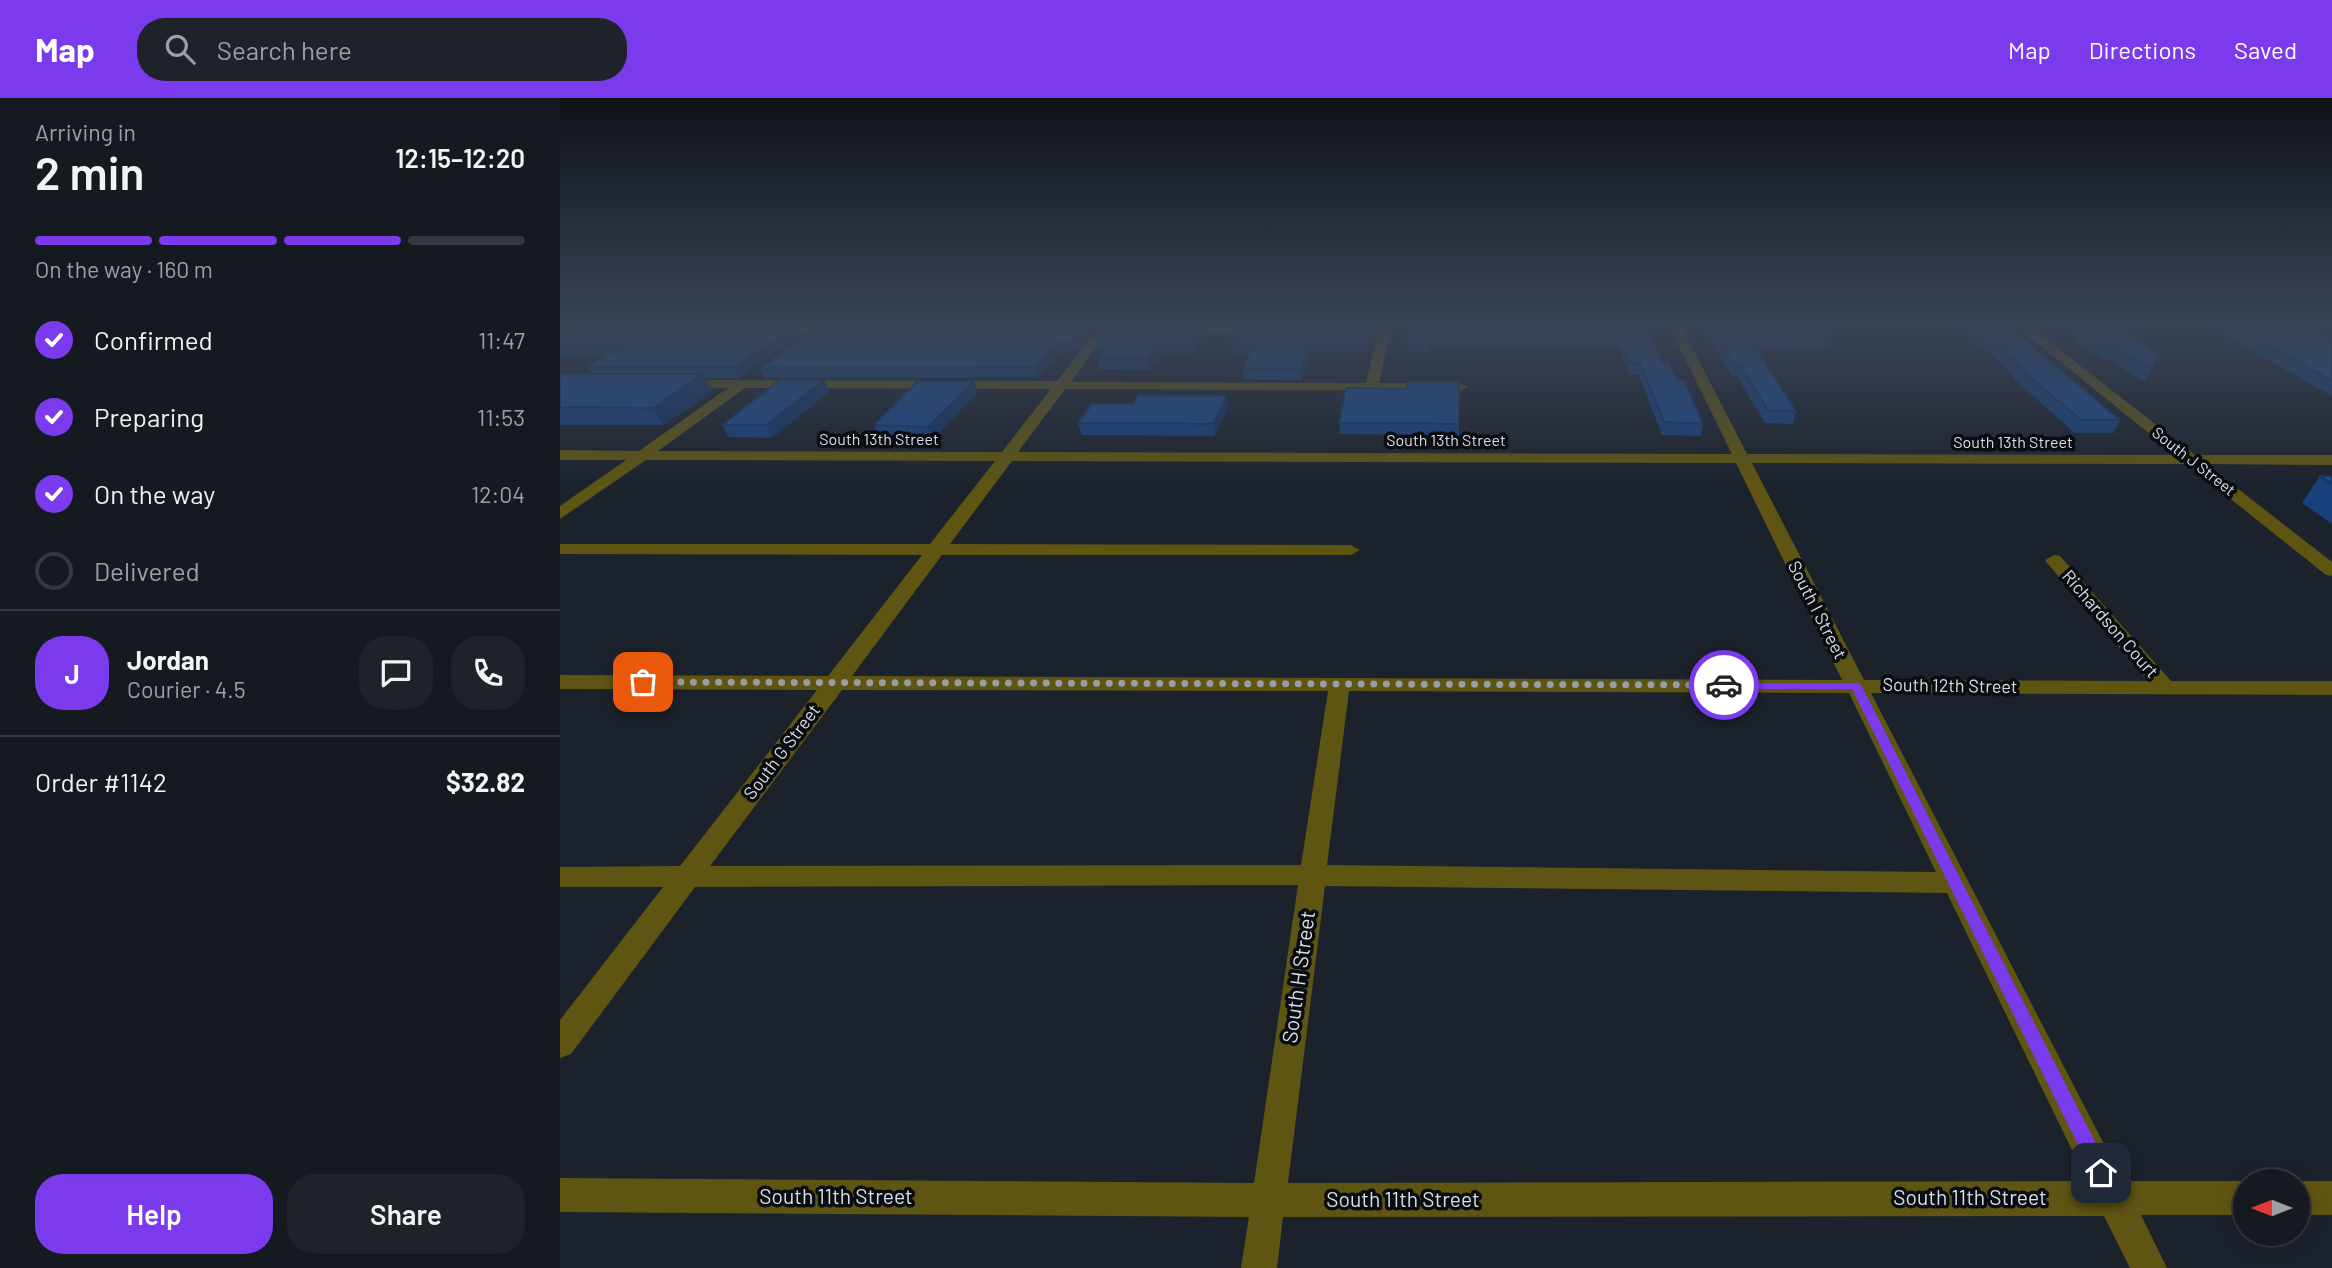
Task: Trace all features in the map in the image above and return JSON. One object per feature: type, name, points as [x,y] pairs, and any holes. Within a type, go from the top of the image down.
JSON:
[{"type":"street","points":[[560,514],[747,381]]},
{"type":"street","name":"South G Street","points":[[560,1044],[1064,381]]},
{"type":"street","points":[[1372,386],[1373,381]]},
{"type":"street","name":"South I Street","points":[[1702,381],[2149,1268]]},
{"type":"street","name":"South J Street","points":[[2092,381],[2332,571]]},
{"type":"street","points":[[669,384],[1460,387]]},
{"type":"street","name":"South 13th Street","points":[[560,456],[2325,460]]},
{"type":"street","points":[[2325,460],[2332,470]]},
{"type":"street","points":[[560,549],[1351,550]]},
{"type":"street","name":"Richardson Court","points":[[2054,560],[2167,689]]},
{"type":"street","name":"South 12th Street","points":[[560,681],[2332,688]]},
{"type":"street","name":"South H Street","points":[[1259,1268],[1339,685]]},
{"type":"street","points":[[560,877],[1313,875],[1956,884]]},
{"type":"street","name":"South 11th Street","points":[[560,1195],[1269,1200],[2233,1198]]},
{"type":"street","points":[[2310,1198],[2332,1198]]},
{"type":"building","points":[[560,381],[693,381],[653,408],[560,407]]},
{"type":"building","points":[[779,381],[823,381],[766,425],[722,425]]},
{"type":"building","points":[[918,381],[974,381],[928,427],[874,425]]},
{"type":"building","points":[[1647,381],[1684,381],[1703,424],[1664,422]]},
{"type":"building","points":[[1749,381],[1777,381],[1796,411],[1768,411]]},
{"type":"building","points":[[2034,381],[2073,381],[2120,420],[2081,420]]},
{"type":"building","points":[[1408,382],[1459,382],[1459,424],[1339,423],[1346,388],[1407,389]]},
{"type":"building","points":[[1138,395],[1226,396],[1213,424],[1078,423],[1092,404],[1133,404]]},
{"type":"building","points":[[2320,476],[2332,476],[2332,484]]},
{"type":"way so far","points":[[643,682],[1724,685]]},
{"type":"route","points":[[1724,685],[1856,685],[2101,1173]]}]
